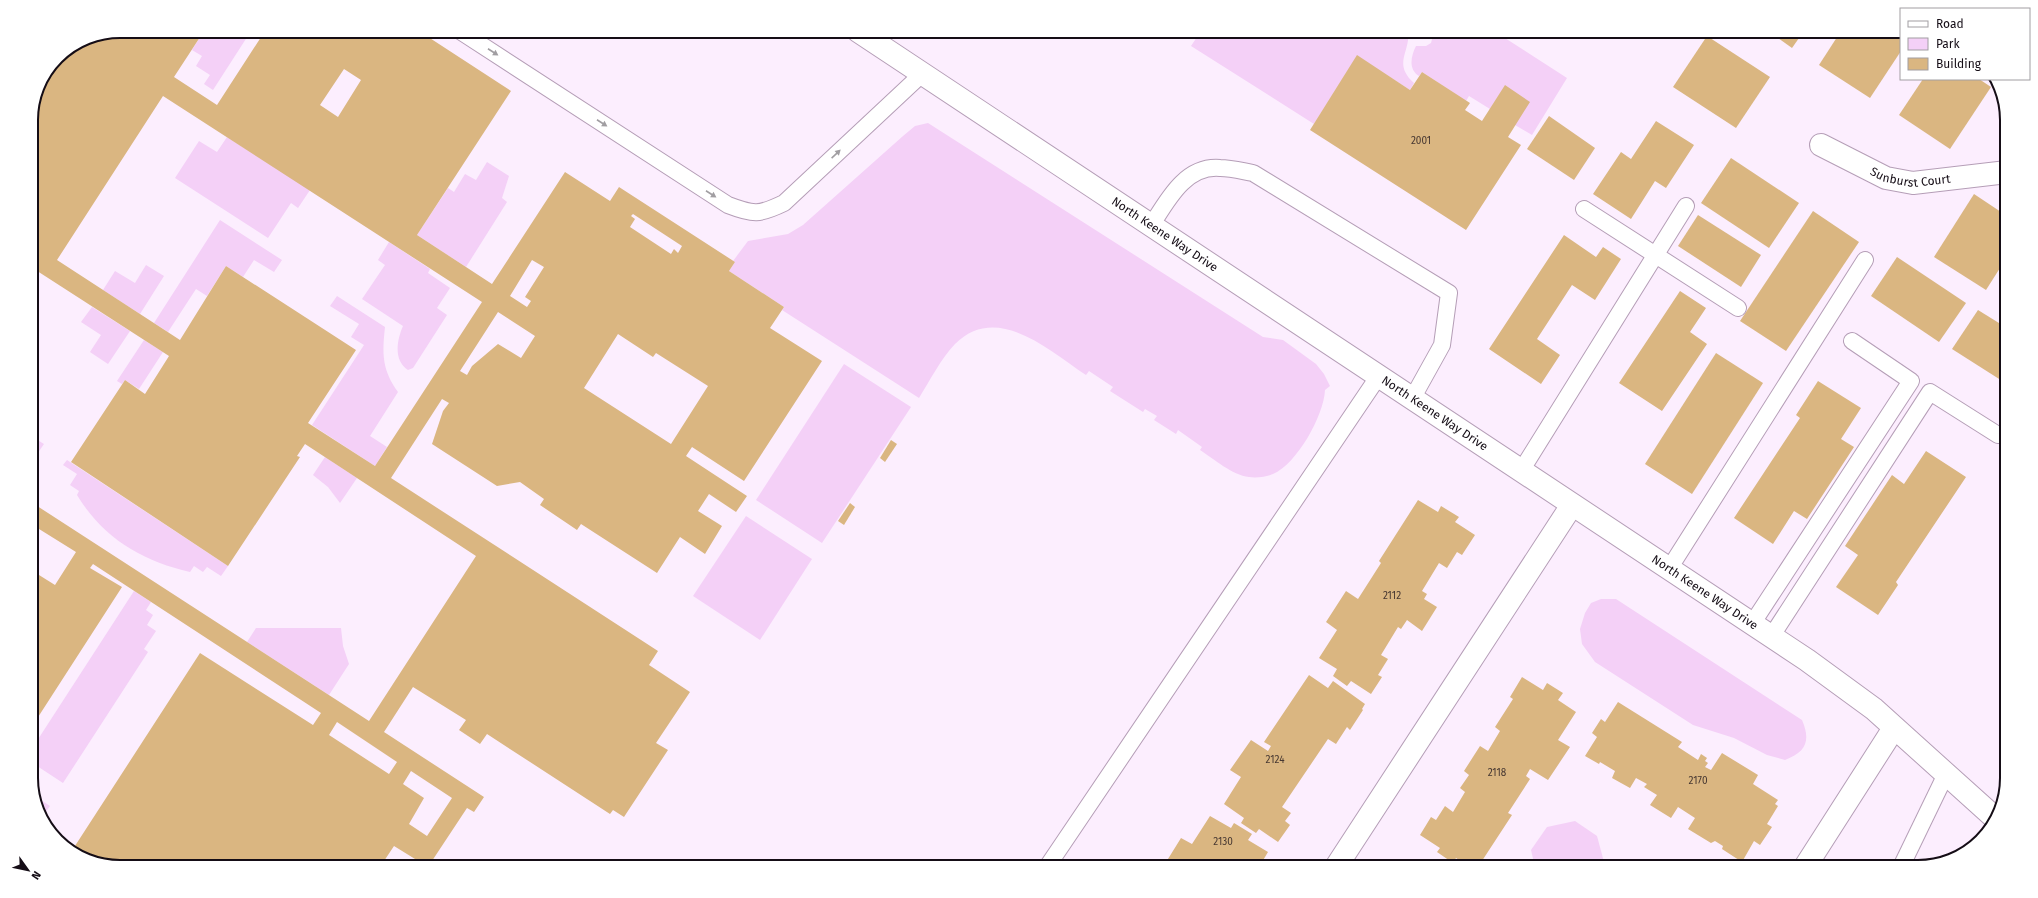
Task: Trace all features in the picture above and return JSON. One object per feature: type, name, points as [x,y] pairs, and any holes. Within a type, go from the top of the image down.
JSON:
[{"type":"street","name":"North Keene Way Drive","points":[[868,38],[1772,637],[1874,709],[1991,815]]},
{"type":"street","name":"Sunburst Court","points":[[1821,144],[1886,178],[1913,184],[2000,173]]},
{"type":"street","points":[[1341,860],[1572,505]]},
{"type":"street","points":[[1809,860],[1894,728]]},
{"type":"lane","points":[[471,38],[728,204],[746,211],[764,212],[784,202],[922,74]]},
{"type":"lane","points":[[1151,226],[1171,195],[1194,173],[1218,167],[1253,173],[1449,293],[1442,345],[1412,399]]},
{"type":"lane","points":[[1521,471],[1686,206]]},
{"type":"lane","points":[[1584,209],[1738,308]]},
{"type":"lane","points":[[1669,569],[1865,260]]},
{"type":"lane","points":[[1752,624],[1911,381],[1852,341]]},
{"type":"lane","points":[[1052,860],[1378,377]]},
{"type":"lane","points":[[1772,637],[1930,392],[1998,435]]},
{"type":"lane","points":[[1904,860],[1946,774]]},
{"type":"green space","points":[[200,38],[246,38],[213,90],[204,84],[210,75],[196,66],[202,56],[192,50]]},
{"type":"green space","points":[[1196,38],[1408,38],[1403,63],[1404,69],[1414,83],[1410,90],[1357,56],[1314,124],[1191,46]]},
{"type":"green space","points":[[1432,38],[1505,38],[1567,78],[1532,135],[1515,125],[1505,86],[1490,109],[1469,96],[1466,101],[1422,72],[1419,76],[1413,70],[1412,66],[1414,50],[1416,46],[1426,46],[1431,43]]},
{"type":"green space","points":[[928,123],[1263,337],[1283,340],[1316,364],[1324,374],[1330,386],[1325,390],[1320,412],[1308,438],[1291,460],[1282,469],[1267,476],[1252,477],[1243,476],[1236,473],[1200,450],[1202,447],[1178,430],[1176,434],[1154,420],[1157,416],[1145,409],[1143,412],[1110,391],[1113,387],[1089,371],[1086,375],[1039,343],[1022,334],[1005,329],[988,328],[971,332],[955,344],[950,349],[919,398],[782,310],[784,307],[729,271],[735,262],[733,261],[748,241],[788,234],[803,225],[915,126]]},
{"type":"green space","points":[[227,137],[310,190],[298,208],[291,203],[268,238],[175,178],[199,141],[217,152]]},
{"type":"green space","points":[[487,162],[509,176],[502,198],[507,202],[466,267],[417,235],[448,188],[454,192],[465,174],[476,180]]},
{"type":"green space","points":[[220,220],[282,260],[274,272],[254,260],[243,277],[226,266],[207,296],[196,289],[168,332],[154,323]]},
{"type":"green space","points":[[389,242],[430,269],[428,273],[450,288],[437,308],[447,315],[413,368],[408,370],[403,366],[398,355],[399,337],[403,326],[362,299],[385,265],[378,260]]},
{"type":"green space","points":[[146,265],[164,276],[140,314],[103,290],[115,271],[135,283]]},
{"type":"green space","points":[[337,296],[385,327],[384,361],[389,376],[398,392],[370,436],[387,447],[375,466],[312,425],[364,345],[351,337],[359,324],[330,306]]},
{"type":"green space","points":[[92,307],[130,331],[108,364],[90,352],[101,335],[81,322]]},
{"type":"green space","points":[[144,340],[163,352],[139,389],[125,380],[122,384],[117,381]]},
{"type":"green space","points":[[844,364],[911,407],[822,543],[756,500]]},
{"type":"green space","points":[[38,440],[44,444],[38,453]]},
{"type":"green space","points":[[325,457],[357,478],[340,503],[328,487],[313,475]]},
{"type":"green space","points":[[67,460],[228,566],[221,576],[207,567],[203,572],[194,566],[190,572],[172,567],[125,546],[99,524],[77,495],[79,491],[70,485],[77,474],[63,465]]},
{"type":"green space","points":[[746,516],[812,559],[760,640],[693,596]]},
{"type":"green space","points":[[134,591],[151,602],[146,610],[153,615],[147,625],[156,631],[144,649],[148,652],[63,783],[38,767],[38,739]]},
{"type":"green space","points":[[1601,599],[1616,599],[1802,720],[1806,734],[1805,745],[1798,753],[1785,760],[1767,755],[1734,738],[1693,725],[1595,662],[1582,644],[1580,629],[1585,613],[1591,603]]},
{"type":"green space","points":[[256,628],[341,628],[343,646],[349,664],[329,695],[247,642]]},
{"type":"green space","points":[[41,800],[50,806],[46,812]]},
{"type":"green space","points":[[1575,821],[1597,836],[1603,860],[1533,860],[1531,850],[1547,827]]},
{"type":"building","points":[[120,38],[199,38],[174,77],[217,105],[260,38],[430,38],[511,91],[417,235],[492,284],[565,172],[610,201],[619,187],[735,262],[729,271],[784,307],[770,328],[822,361],[744,481],[692,447],[686,456],[747,496],[736,512],[709,494],[698,511],[722,526],[705,554],[680,537],[657,573],[581,524],[577,530],[540,505],[544,499],[520,482],[497,486],[432,444],[443,411],[449,403],[442,399],[391,478],[658,651],[649,665],[690,692],[656,743],[668,750],[624,817],[613,810],[610,814],[487,734],[480,744],[459,730],[466,720],[413,687],[384,732],[484,797],[474,812],[467,808],[433,860],[417,860],[394,846],[385,860],[115,860],[89,854],[75,846],[200,653],[313,725],[321,713],[93,564],[90,568],[122,587],[38,717],[38,574],[55,585],[76,552],[38,528],[38,507],[369,721],[476,556],[305,444],[297,456],[300,457],[228,566],[71,462],[125,380],[145,394],[169,356],[38,272],[38,115],[41,99],[46,84],[62,62],[79,49],[94,42]],"holes":[[[344,69],[361,80],[338,117],[320,105]],[[163,96],[482,302],[375,466],[308,423],[356,350],[226,266],[180,340],[57,260]],[[633,214],[682,246],[678,253],[674,249],[671,254],[630,227],[635,219],[631,216]],[[532,260],[544,267],[525,297],[531,301],[527,307],[510,296]],[[498,312],[535,336],[521,358],[498,344],[472,366],[467,375],[460,371]],[[618,334],[653,357],[656,353],[708,386],[671,444],[584,388]],[[337,722],[397,762],[389,774],[329,735]],[[411,771],[452,798],[427,836],[409,824],[424,798],[403,784]]]},
{"type":"building","points":[[1706,38],[1710,38],[1770,77],[1736,128],[1673,87]]},
{"type":"building","points":[[1778,38],[1799,38],[1792,48]]},
{"type":"building","points":[[1836,38],[1900,38],[1900,53],[1870,98],[1819,65]]},
{"type":"building","points":[[1357,55],[1410,90],[1422,72],[1470,103],[1465,110],[1482,121],[1505,85],[1530,102],[1508,137],[1521,145],[1466,230],[1310,130]]},
{"type":"building","points":[[1922,80],[1980,80],[1991,87],[1950,149],[1899,115]]},
{"type":"building","points":[[1549,116],[1595,148],[1574,180],[1527,149]]},
{"type":"building","points":[[1656,121],[1694,145],[1666,188],[1655,181],[1631,219],[1593,194],[1621,152],[1631,159]]},
{"type":"building","points":[[1731,158],[1799,203],[1769,248],[1701,203]]},
{"type":"building","points":[[1974,194],[2000,211],[2000,268],[1986,290],[1934,257]]},
{"type":"building","points":[[1813,211],[1859,242],[1786,351],[1740,321]]},
{"type":"building","points":[[1698,215],[1761,255],[1741,287],[1678,246]]},
{"type":"building","points":[[1564,235],[1596,257],[1603,247],[1621,259],[1595,300],[1572,285],[1537,339],[1560,355],[1541,384],[1489,349]]},
{"type":"building","points":[[1897,257],[1966,303],[1939,342],[1871,296]]},
{"type":"building","points":[[1680,291],[1706,308],[1690,332],[1707,344],[1662,411],[1619,383]]},
{"type":"building","points":[[1978,310],[2000,324],[2000,380],[1952,349]]},
{"type":"building","points":[[1716,353],[1763,383],[1692,494],[1645,464]]},
{"type":"building","points":[[1818,381],[1861,408],[1841,439],[1854,447],[1807,519],[1794,511],[1773,544],[1734,518],[1800,418],[1796,415]]},
{"type":"building","points":[[891,440],[897,444],[885,462],[880,458]]},
{"type":"building","points":[[1926,451],[1966,477],[1896,582],[1898,585],[1878,615],[1836,587],[1858,555],[1845,546],[1892,475],[1904,484]]},
{"type":"building","points":[[1418,500],[1438,512],[1441,506],[1459,517],[1455,522],[1475,535],[1462,555],[1457,552],[1447,568],[1439,563],[1422,591],[1427,594],[1424,599],[1437,607],[1422,631],[1407,620],[1401,629],[1398,627],[1381,655],[1388,659],[1378,675],[1382,677],[1371,694],[1351,681],[1347,686],[1333,676],[1337,669],[1319,658],[1337,630],[1326,622],[1346,591],[1358,599],[1381,563],[1379,561]]},
{"type":"building","points":[[850,503],[855,507],[844,525],[838,521]]},
{"type":"building","points":[[1309,675],[1328,688],[1333,681],[1365,704],[1362,709],[1363,710],[1350,730],[1347,727],[1336,744],[1328,739],[1282,807],[1291,813],[1285,821],[1290,825],[1278,842],[1259,829],[1256,833],[1241,823],[1244,818],[1224,804],[1241,777],[1230,770],[1251,740],[1268,751],[1271,746],[1264,742]]},
{"type":"building","points":[[1522,677],[1543,690],[1547,683],[1563,693],[1558,700],[1576,712],[1558,740],[1570,747],[1548,780],[1530,769],[1526,776],[1530,779],[1508,813],[1512,815],[1483,860],[1459,860],[1456,858],[1455,860],[1449,860],[1437,852],[1440,848],[1420,835],[1431,817],[1436,820],[1445,806],[1453,812],[1465,792],[1460,788],[1469,775],[1464,771],[1480,746],[1488,751],[1500,731],[1495,727],[1513,699],[1510,697]]},
{"type":"building","points":[[1618,702],[1682,742],[1678,747],[1698,760],[1701,754],[1707,758],[1705,761],[1708,763],[1705,767],[1711,770],[1722,753],[1758,775],[1753,784],[1778,800],[1775,804],[1778,806],[1767,824],[1772,827],[1760,845],[1754,841],[1743,860],[1739,860],[1722,849],[1723,846],[1715,841],[1711,843],[1688,829],[1695,818],[1678,807],[1671,818],[1650,805],[1657,795],[1644,787],[1647,784],[1636,778],[1630,788],[1612,778],[1615,771],[1600,762],[1599,764],[1585,756],[1597,737],[1592,733],[1601,719],[1605,722]]},
{"type":"building","points":[[1210,816],[1231,828],[1234,823],[1252,834],[1248,840],[1268,852],[1263,860],[1167,860],[1181,838],[1192,844]]}]
